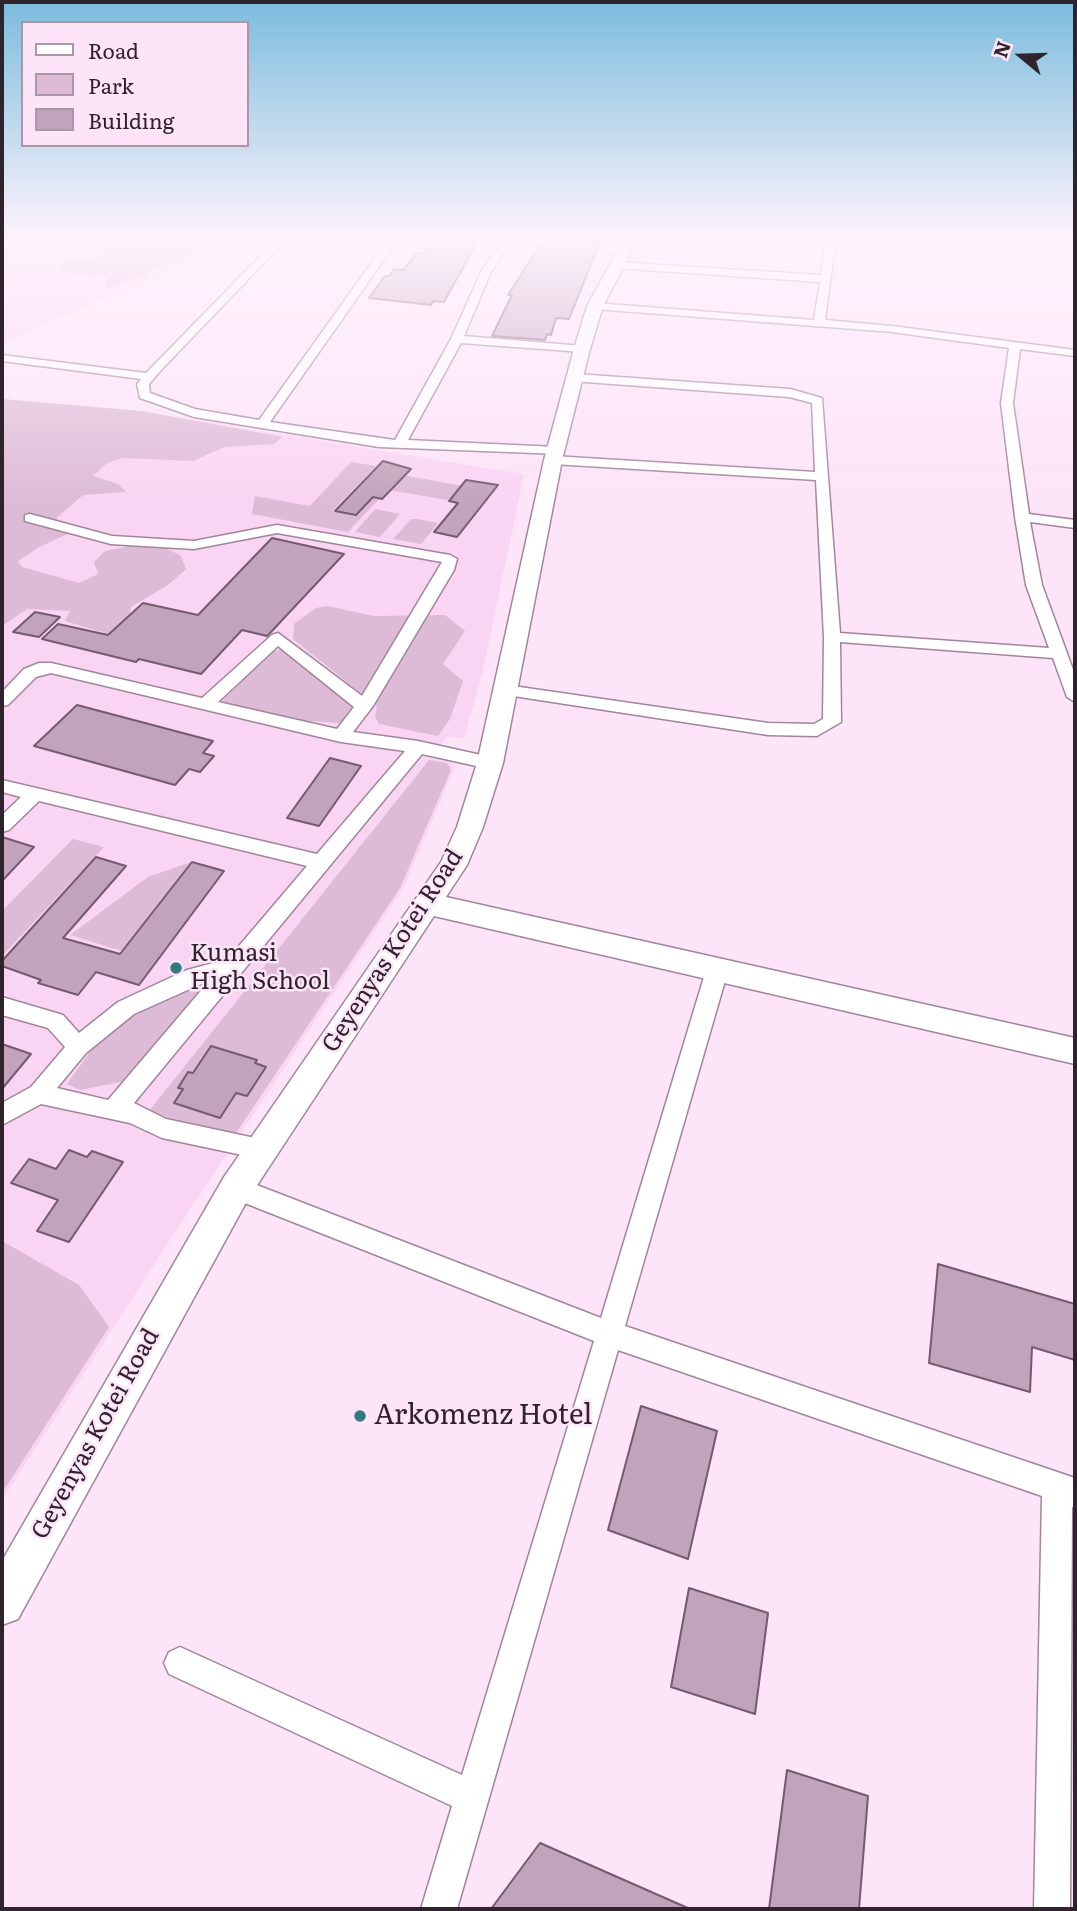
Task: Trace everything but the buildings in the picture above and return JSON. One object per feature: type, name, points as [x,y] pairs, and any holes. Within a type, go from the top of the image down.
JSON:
[{"type":"street","points":[[198,326],[143,384],[144,395],[160,403],[194,413],[399,445],[823,477]]},
{"type":"street","points":[[262,424],[332,326]]},
{"type":"street","points":[[399,445],[462,326]]},
{"type":"street","name":"Geyenyas Kotei Road","points":[[2,1603],[236,1188],[453,866],[470,827],[490,763],[554,455],[589,326]]},
{"type":"street","points":[[839,326],[1075,353]]},
{"type":"street","points":[[457,338],[582,349]]},
{"type":"street","points":[[1015,345],[1007,403],[1022,517],[1034,585],[1075,697]]},
{"type":"street","points":[[2,358],[149,377]]},
{"type":"street","points":[[506,690],[768,729],[817,730],[832,722],[832,637],[818,401],[790,393],[576,378]]},
{"type":"street","points":[[1022,517],[1075,524]]},
{"type":"street","points":[[30,518],[111,541],[194,545],[277,529],[450,559],[447,570],[364,706],[341,736]]},
{"type":"street","points":[[832,637],[1059,654]]},
{"type":"street","points":[[204,706],[278,638],[364,706]]},
{"type":"street","points":[[2,701],[30,673],[39,668],[51,668],[341,736],[418,747],[490,763]]},
{"type":"street","points":[[113,1111],[324,863],[418,747]]},
{"type":"street","points":[[2,786],[324,863]]},
{"type":"street","points":[[2,825],[36,794]]},
{"type":"street","points":[[429,904],[718,967],[1075,1051]]},
{"type":"street","points":[[2,1115],[39,1094],[78,1047],[125,1007],[195,976],[238,964]]},
{"type":"street","points":[[439,1909],[718,967]]},
{"type":"street","points":[[2,1006],[55,1021],[78,1047]]},
{"type":"street","points":[[39,1094],[133,1113],[162,1128],[261,1148]]},
{"type":"street","points":[[236,1188],[609,1334],[1066,1490],[1052,1909]]},
{"type":"street","points":[[180,1662],[471,1797]]},
{"type":"shaded area","points":[[2,326],[42,326],[2,344]]},
{"type":"shaded area","name":"Kumasi High School","points":[[2,399],[141,411],[524,474],[482,675],[464,738],[447,737],[431,758],[450,762],[455,767],[403,889],[183,1220],[2,1500]]},
{"type":"green space","points":[[2,399],[141,411],[283,437],[274,444],[224,447],[193,461],[123,458],[107,463],[93,476],[118,484],[126,492],[83,495],[56,518],[72,532],[39,547],[18,561],[22,567],[79,583],[98,574],[94,562],[105,551],[131,546],[163,546],[181,556],[186,569],[168,585],[131,607],[130,614],[155,623],[111,635],[65,621],[70,611],[27,609],[2,626]]},
{"type":"green space","points":[[351,462],[376,466],[332,511],[356,516],[373,498],[379,499],[348,532],[252,514],[255,496],[310,506]]},
{"type":"green space","points":[[397,474],[468,487],[461,496],[452,495],[447,500],[384,489]]},
{"type":"green space","points":[[375,509],[400,514],[380,537],[355,532]]},
{"type":"green space","points":[[411,519],[438,523],[421,544],[393,539]]},
{"type":"green space","points":[[327,606],[374,616],[445,615],[465,631],[443,664],[463,681],[450,719],[438,736],[379,724],[375,717],[377,706],[293,639],[294,624],[316,608]]},
{"type":"green space","points":[[283,649],[292,652],[354,708],[345,719],[339,723],[275,719],[222,701],[272,652]]},
{"type":"green space","points":[[429,760],[447,763],[451,770],[400,888],[232,1139],[149,1111]]},
{"type":"green space","points":[[73,839],[104,847],[2,956],[2,911]]},
{"type":"green space","points":[[191,862],[122,951],[70,935],[148,877]]},
{"type":"green space","points":[[213,975],[145,1065],[130,1080],[80,1090],[67,1084],[109,1025]]},
{"type":"green space","points":[[2,1241],[79,1285],[109,1327],[2,1493]]},
{"type":"place","name":"Kumasi High School","points":[[176,968]]},
{"type":"place","name":"Arkomenz Hotel","points":[[360,1416]]}]
